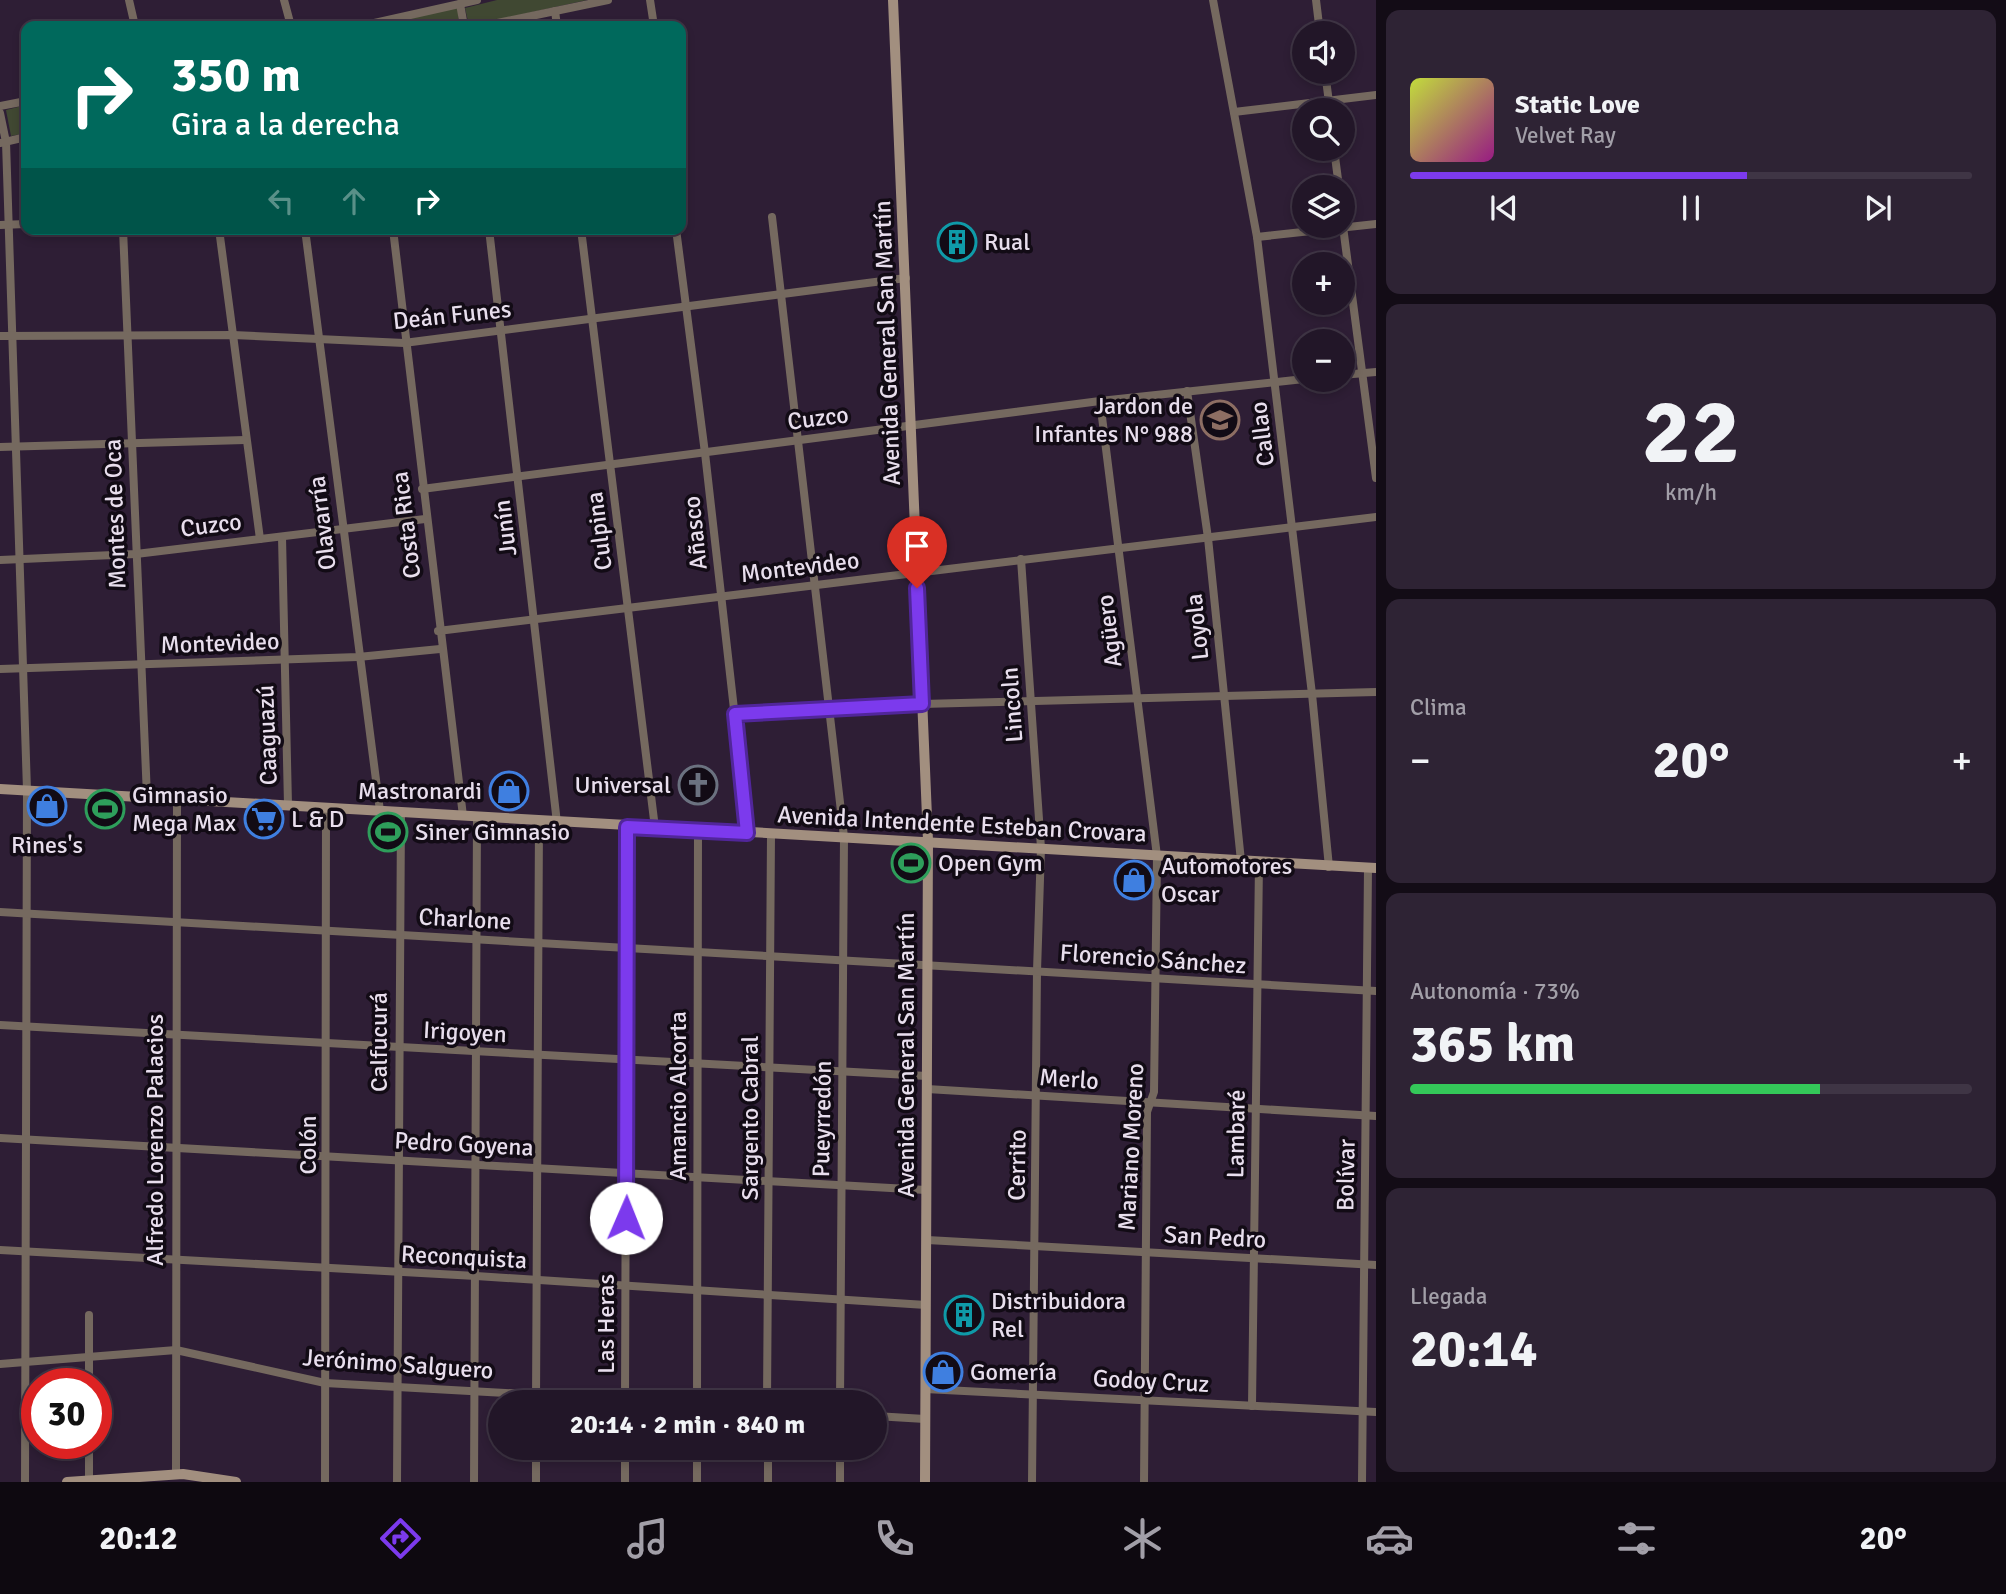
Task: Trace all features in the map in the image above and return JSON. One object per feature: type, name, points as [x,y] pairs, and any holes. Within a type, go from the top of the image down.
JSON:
[{"type":"main road","name":"Avenida General San Martín","points":[[893,0],[928,841],[925,1482]]},
{"type":"main road","name":"Avenida Intendente Esteban Crovara","points":[[0,789],[1372,868]]},
{"type":"main road","points":[[67,1482],[176,1478],[236,1482]]},
{"type":"street","points":[[129,0],[134,21]]},
{"type":"street","points":[[284,0],[289,21]]},
{"type":"street","points":[[379,21],[441,4],[477,0]]},
{"type":"street","points":[[507,21],[608,0]]},
{"type":"street","points":[[650,0],[653,21]]},
{"type":"street","name":"Callao","points":[[1213,0],[1257,237],[1312,694],[1329,867]]},
{"type":"street","points":[[1316,0],[1319,21]]},
{"type":"street","points":[[460,4],[463,21]]},
{"type":"street","points":[[555,11],[556,21]]},
{"type":"street","points":[[1347,98],[1376,95]]},
{"type":"street","points":[[0,106],[21,102]]},
{"type":"street","points":[[1234,112],[1292,105]]},
{"type":"street","points":[[0,113],[20,559],[27,790],[25,1482]]},
{"type":"street","points":[[3,142],[21,138]]},
{"type":"street","name":"Pueyrredón","points":[[772,218],[844,837],[840,1390]]},
{"type":"street","points":[[1355,223],[1376,224]]},
{"type":"street","points":[[3,225],[21,224]]},
{"type":"street","points":[[1257,237],[1292,231]]},
{"type":"street","name":"Montes de Oca","points":[[123,235],[147,797]]},
{"type":"street","points":[[220,235],[260,539]]},
{"type":"street","name":"Olavarría","points":[[305,235],[380,811]]},
{"type":"street","name":"Costa Rica","points":[[394,235],[440,649],[463,816]]},
{"type":"street","name":"Junín","points":[[490,235],[536,619],[557,823]]},
{"type":"street","name":"Culpina","points":[[582,235],[655,828]]},
{"type":"street","name":"Añasco","points":[[677,235],[705,453],[747,833]]},
{"type":"street","points":[[1345,238],[1376,478]]},
{"type":"street","name":"Deán Funes","points":[[0,336],[233,335],[404,343],[906,278]]},
{"type":"street","points":[[1355,374],[1376,372]]},
{"type":"street","name":"Cuzco","points":[[422,489],[1100,401],[1292,380]]},
{"type":"street","name":"Loyola","points":[[1187,391],[1208,538],[1241,861]]},
{"type":"street","name":"Agüero","points":[[1100,401],[1157,856]]},
{"type":"street","points":[[0,447],[245,440]]},
{"type":"street","name":"Montevideo","points":[[438,631],[1376,517]]},
{"type":"street","name":"Cuzco","points":[[0,560],[136,554],[425,519]]},
{"type":"street","name":"Caaguazú","points":[[282,537],[288,805]]},
{"type":"street","name":"Lincoln","points":[[1021,559],[1041,848]]},
{"type":"street","name":"Montevideo","points":[[0,669],[284,661],[440,649]]},
{"type":"street","points":[[735,714],[922,704],[1376,692]]},
{"type":"street","name":"Alfredo Lorenzo Palacios","points":[[176,1478],[177,798]]},
{"type":"street","name":"Colón","points":[[325,1482],[328,1044],[326,808]]},
{"type":"street","name":"Calfucurá","points":[[397,1482],[398,935],[401,813]]},
{"type":"street","points":[[474,1482],[477,817]]},
{"type":"street","points":[[536,1390],[535,1166],[539,1055],[539,821]]},
{"type":"street","name":"Las Heras","points":[[625,1390],[627,827]]},
{"type":"street","name":"Amancio Alcorta","points":[[697,1390],[698,831]]},
{"type":"street","name":"Sargento Cabral","points":[[768,1390],[771,834]]},
{"type":"street","name":"Cerrito","points":[[1032,1482],[1038,1097],[1037,971],[1041,848]]},
{"type":"street","name":"Mariano Moreno","points":[[1144,1482],[1147,1112],[1154,1092],[1157,856]]},
{"type":"street","name":"Lambaré","points":[[1252,1406],[1259,863]]},
{"type":"street","name":"Bolívar","points":[[1362,1482],[1372,868]]},
{"type":"street","name":"Charlone","points":[[0,912],[177,920],[928,965]]},
{"type":"street","name":"Florencio Sánchez","points":[[928,965],[1372,990]]},
{"type":"street","name":"Irigoyen","points":[[0,1024],[927,1076]]},
{"type":"street","name":"Merlo","points":[[927,1089],[1376,1116]]},
{"type":"street","name":"Pedro Goyena","points":[[0,1138],[926,1190]]},
{"type":"street","name":"San Pedro","points":[[927,1240],[1376,1265]]},
{"type":"street","name":"Reconquista","points":[[0,1250],[475,1276],[926,1305]]},
{"type":"street","points":[[89,1315],[89,1368]]},
{"type":"street","name":"Jerónimo Salguero","points":[[0,1364],[176,1349],[325,1383],[488,1392]]},
{"type":"street","name":"Godoy Cruz","points":[[925,1389],[1376,1412]]},
{"type":"street","points":[[887,1417],[925,1419]]},
{"type":"street","points":[[89,1459],[89,1481]]},
{"type":"street","points":[[536,1460],[536,1482]]},
{"type":"street","points":[[625,1460],[625,1482]]},
{"type":"street","points":[[697,1460],[697,1482]]},
{"type":"street","points":[[768,1460],[768,1482]]},
{"type":"street","points":[[840,1460],[840,1482]]},
{"type":"green space","points":[[497,0],[587,0],[492,21],[468,21],[465,8]]},
{"type":"green space","points":[[458,7],[459,21],[397,21]]},
{"type":"green space","points":[[21,106],[21,134],[11,136],[6,110]]},
{"type":"place","name":"Rual","points":[[957,242]]},
{"type":"place","name":"Jardon de Infantes N° 988","points":[[1220,420]]},
{"type":"place","name":"Universal","points":[[698,785]]},
{"type":"place","name":"Mastronardi","points":[[509,791]]},
{"type":"place","name":"Rines's","points":[[47,806]]},
{"type":"place","name":"Gimnasio Mega Max","points":[[105,809]]},
{"type":"place","name":"L & D","points":[[264,819]]},
{"type":"place","name":"Siner Gimnasio","points":[[388,832]]},
{"type":"place","name":"Open Gym","points":[[911,863]]},
{"type":"place","name":"Automotores Oscar","points":[[1134,880]]},
{"type":"place","name":"Distribuidora Rel","points":[[964,1315]]},
{"type":"place","name":"Gomería","points":[[943,1372]]},
{"type":"route","points":[[626,1218],[627,827],[747,833],[735,714],[922,704],[917,588]]}]
